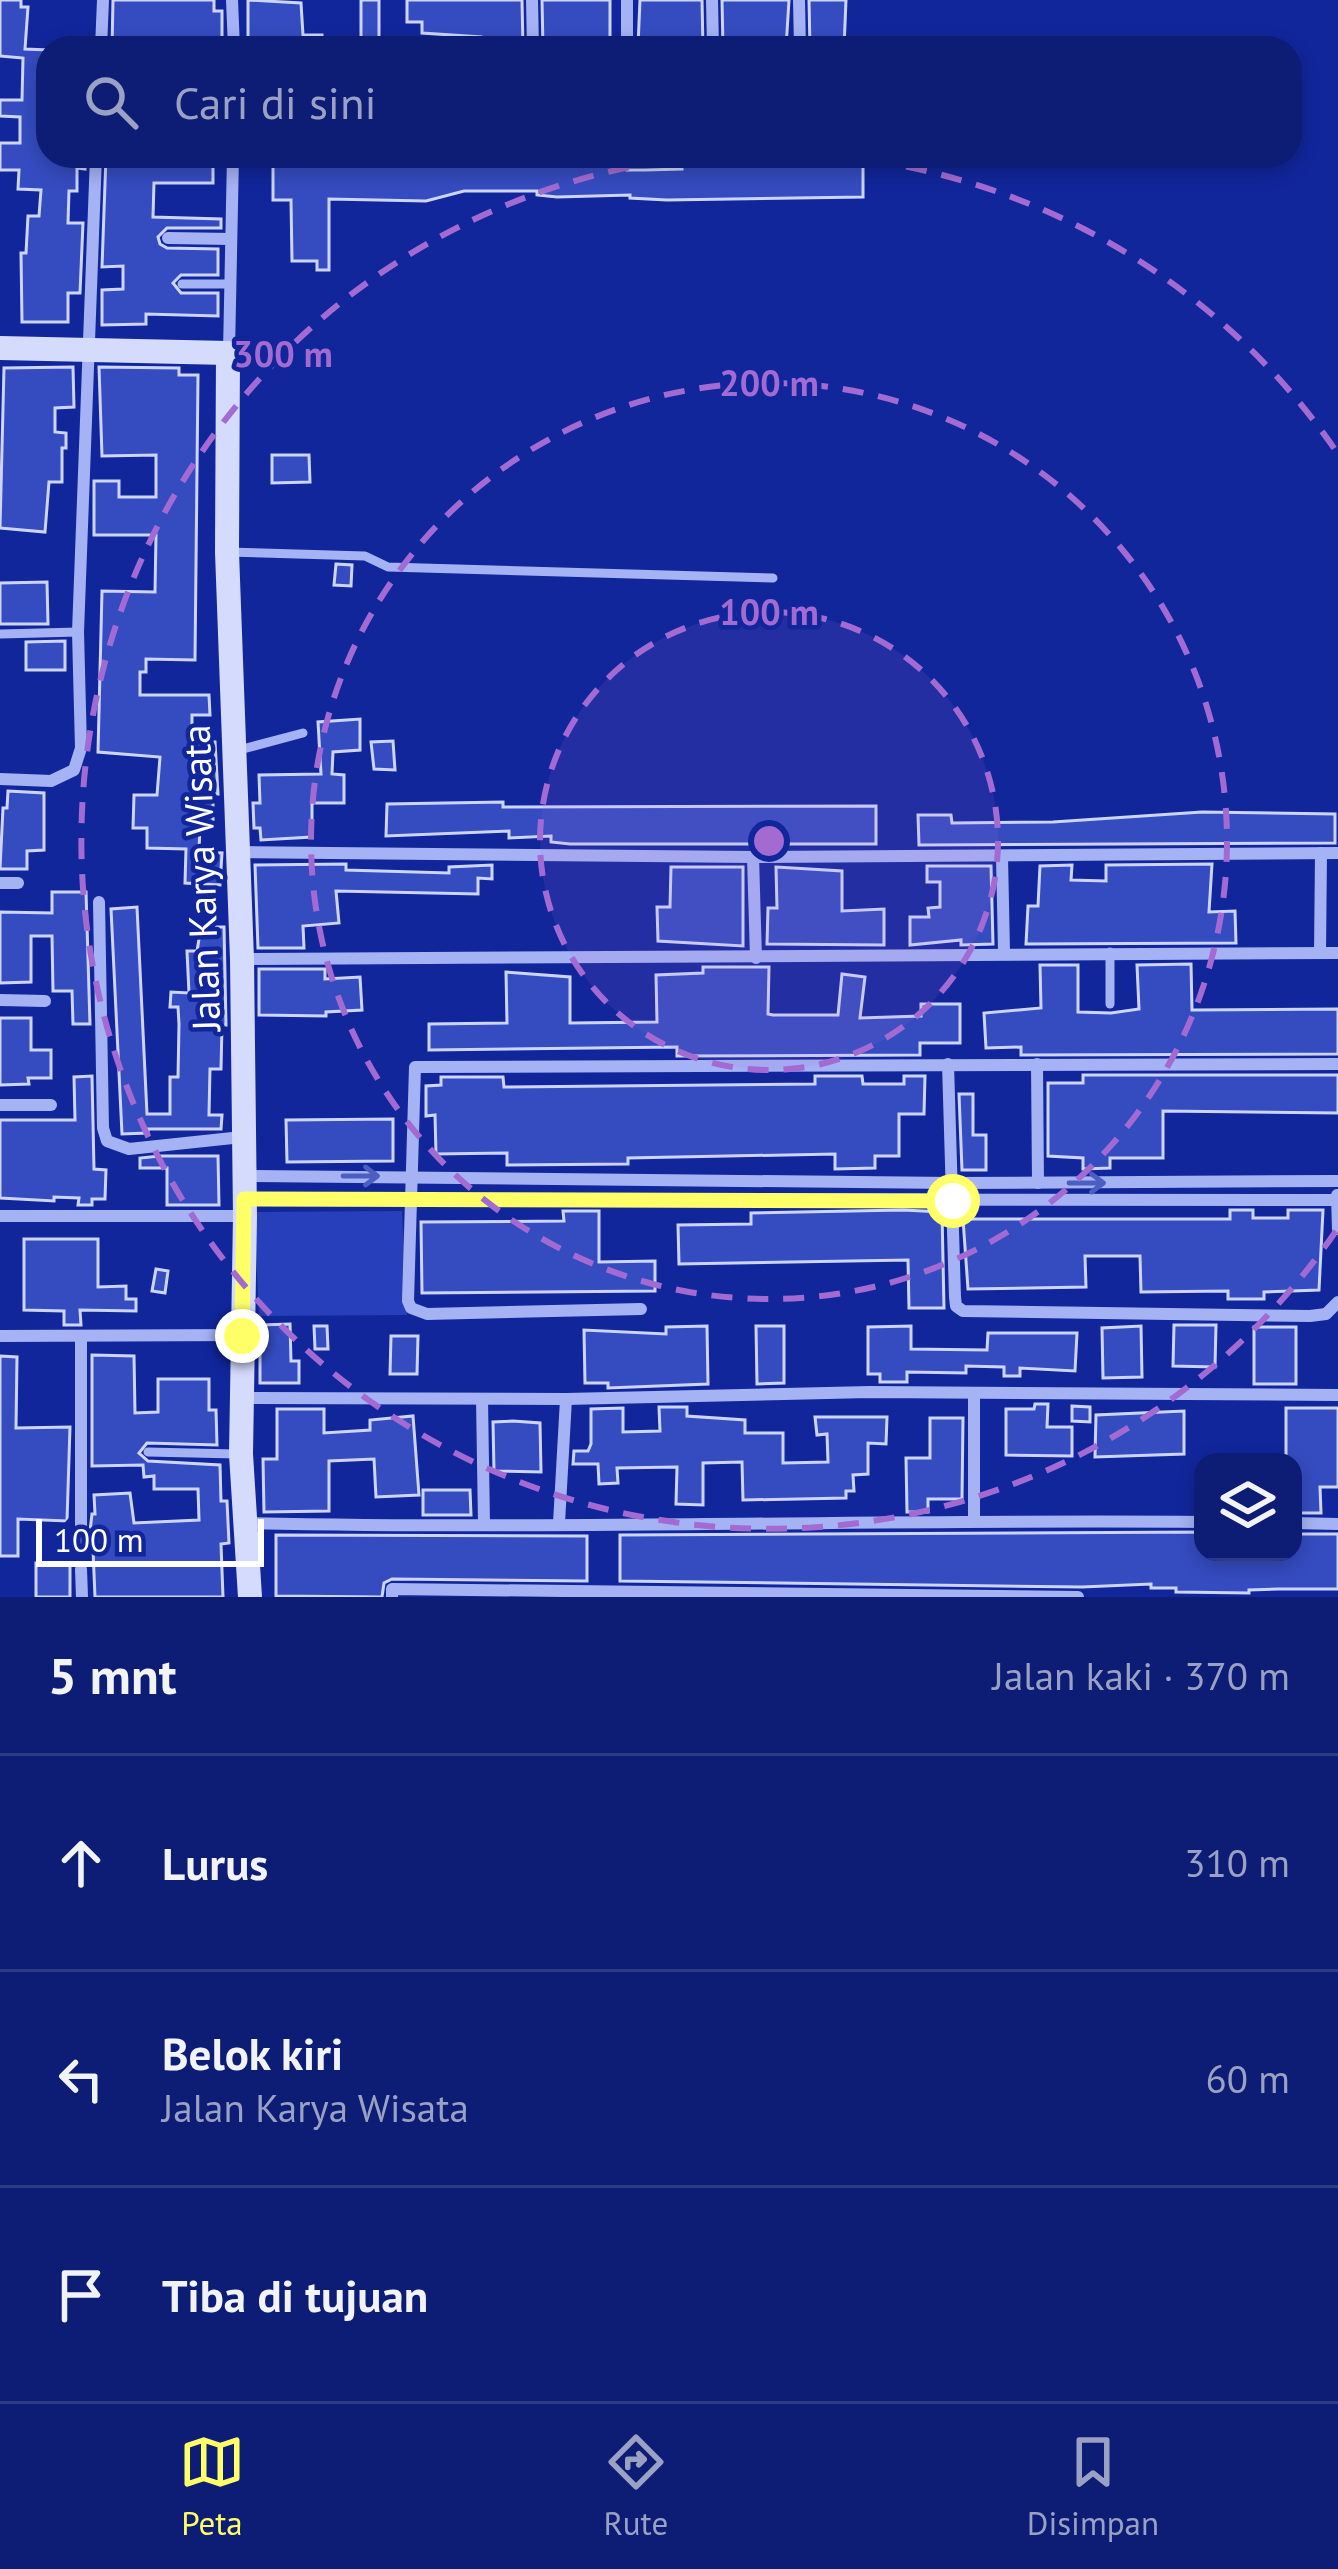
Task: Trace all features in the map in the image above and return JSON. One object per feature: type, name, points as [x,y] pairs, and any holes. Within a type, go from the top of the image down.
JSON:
[{"type":"street","points":[[101,36],[103,0]]},
{"type":"street","points":[[232,0],[234,36]]},
{"type":"street","points":[[532,0],[532,36]]},
{"type":"street","points":[[626,0],[627,36]]},
{"type":"street","points":[[712,0],[712,36]]},
{"type":"street","points":[[799,0],[800,36]]},
{"type":"street","points":[[0,779],[50,781],[77,765],[81,748],[78,632],[95,168]]},
{"type":"street","name":"Jalan Karya Wisata","points":[[233,168],[227,552],[242,959],[241,1454],[250,1597]]},
{"type":"street","points":[[168,238],[231,239]]},
{"type":"street","points":[[0,348],[229,353]]},
{"type":"street","points":[[237,852],[753,857],[1338,854]]},
{"type":"street","points":[[1320,953],[1322,853]]},
{"type":"street","points":[[753,857],[756,958]]},
{"type":"street","points":[[1002,857],[1004,952]]},
{"type":"street","points":[[0,883],[18,883]]},
{"type":"street","points":[[98,902],[107,1142],[116,1147],[178,1148],[242,1142]]},
{"type":"street","points":[[242,959],[1338,952]]},
{"type":"street","points":[[0,1000],[46,1001]]},
{"type":"street","points":[[948,1064],[955,1297],[963,1311],[1310,1316],[1326,1314],[1338,1301]]},
{"type":"street","points":[[1037,1064],[1038,1183]]},
{"type":"street","points":[[641,1309],[417,1312],[408,1301],[415,1067],[1338,1064]]},
{"type":"street","points":[[0,1105],[51,1106]]},
{"type":"street","points":[[0,1216],[245,1197],[414,1175],[952,1183],[1337,1181],[1338,1228]]},
{"type":"street","points":[[245,1197],[413,1202],[1337,1200]]},
{"type":"street","points":[[0,1336],[242,1336]]},
{"type":"street","points":[[81,1336],[81,1540]]},
{"type":"street","points":[[241,1398],[482,1400],[870,1392],[1338,1395]]},
{"type":"street","points":[[974,1394],[974,1520]]},
{"type":"street","points":[[559,1523],[566,1399]]},
{"type":"street","points":[[482,1400],[484,1524]]},
{"type":"street","points":[[245,1523],[1194,1522]]},
{"type":"street","points":[[1302,1523],[1338,1524]]},
{"type":"street","points":[[81,1569],[82,1597]]},
{"type":"street","points":[[392,1597],[392,1588],[627,1595],[1078,1597]]},
{"type":"lane","points":[[182,284],[231,284]]},
{"type":"lane","points":[[227,552],[365,556],[388,567],[773,578]]},
{"type":"lane","points":[[2,634],[78,632]]},
{"type":"lane","points":[[234,751],[303,733]]},
{"type":"lane","points":[[1110,952],[1110,1004]]},
{"type":"lane","points":[[148,1452],[241,1454]]},
{"type":"shaded area","points":[[402,1211],[407,1315],[259,1316],[254,1212]]},
{"type":"building","points":[[0,0],[21,0],[21,7],[28,7],[25,49],[36,49],[36,168],[77,168],[77,191],[69,191],[68,223],[83,223],[80,293],[68,293],[68,322],[22,322],[21,253],[26,253],[28,216],[39,216],[41,190],[18,189],[19,170],[0,170],[0,143],[20,143],[20,117],[0,116],[0,100],[22,100],[23,58],[0,56]]},
{"type":"building","points":[[113,0],[214,0],[214,11],[222,11],[222,36],[112,36]]},
{"type":"building","points":[[248,0],[301,3],[303,35],[322,35],[322,36],[248,36]]},
{"type":"building","points":[[361,0],[379,0],[379,36],[361,36]]},
{"type":"building","points":[[407,0],[522,0],[523,36],[422,33],[422,22],[407,22]]},
{"type":"building","points":[[542,0],[610,0],[610,36],[543,36]]},
{"type":"building","points":[[640,0],[702,0],[703,36],[638,36]]},
{"type":"building","points":[[722,0],[789,0],[787,36],[723,36]]},
{"type":"building","points":[[809,0],[846,0],[844,36],[810,36]]},
{"type":"building","points":[[106,168],[213,168],[213,183],[154,183],[153,217],[221,219],[221,228],[167,228],[158,237],[167,248],[218,249],[218,275],[181,275],[173,283],[181,293],[218,293],[218,316],[146,314],[146,324],[102,325],[102,290],[123,289],[123,266],[102,267]]},
{"type":"building","points":[[273,168],[863,168],[863,197],[667,200],[464,191],[426,201],[329,199],[329,270],[317,270],[317,261],[292,261],[291,200],[273,200]]},
{"type":"building","points":[[73,367],[74,407],[55,408],[55,432],[66,433],[66,448],[62,448],[62,482],[49,482],[45,532],[0,528],[4,368]]},
{"type":"building","points":[[99,367],[179,368],[179,375],[198,375],[195,660],[146,659],[146,672],[140,672],[140,695],[209,695],[210,715],[192,715],[192,740],[215,742],[218,794],[213,794],[213,824],[200,824],[199,852],[222,853],[220,885],[185,883],[186,849],[147,848],[147,828],[133,828],[134,795],[157,795],[160,757],[98,752],[102,591],[155,592],[156,535],[94,535],[94,481],[119,481],[119,497],[156,497],[156,455],[102,456]]},
{"type":"building","points":[[272,455],[309,455],[310,482],[272,483]]},
{"type":"building","points":[[336,564],[352,565],[351,586],[334,585]]},
{"type":"building","points":[[47,582],[48,624],[0,624],[0,583]]},
{"type":"building","points":[[65,641],[65,670],[26,670],[26,642]]},
{"type":"building","points":[[360,719],[360,750],[333,752],[332,774],[344,775],[344,803],[312,803],[312,837],[261,840],[260,828],[254,828],[253,803],[260,803],[259,775],[321,774],[318,722]]},
{"type":"building","points":[[393,741],[395,770],[374,769],[371,742]]},
{"type":"building","points":[[8,791],[44,793],[44,850],[27,851],[27,869],[0,869]]},
{"type":"building","points":[[503,802],[503,807],[876,806],[876,844],[570,844],[551,842],[551,836],[509,838],[509,831],[386,836],[387,804]]},
{"type":"building","points":[[1202,812],[1335,814],[1335,843],[919,845],[918,815],[951,815],[952,823],[1053,822]]},
{"type":"building","points":[[346,864],[346,870],[449,873],[449,867],[492,865],[492,879],[478,878],[478,894],[336,891],[339,923],[303,926],[304,948],[258,948],[255,865]]},
{"type":"building","points":[[1212,864],[1209,912],[1235,911],[1236,943],[1026,944],[1028,906],[1038,906],[1040,866],[1072,865],[1071,880],[1106,881],[1106,865]]},
{"type":"building","points":[[927,866],[991,866],[993,944],[961,945],[961,940],[910,945],[910,917],[929,917],[928,908],[940,907],[940,882],[927,882]]},
{"type":"building","points":[[671,867],[743,867],[743,946],[658,941],[657,907],[670,907]]},
{"type":"building","points":[[776,867],[842,871],[842,911],[884,909],[884,945],[767,944],[768,908],[777,908]]},
{"type":"building","points":[[52,892],[86,892],[90,1024],[73,1024],[72,991],[53,991],[52,936],[31,936],[31,982],[0,983],[0,912],[52,913]]},
{"type":"building","points":[[137,907],[147,1114],[170,1114],[170,1077],[178,1077],[179,1024],[178,1007],[170,1007],[171,992],[189,993],[187,951],[197,951],[201,927],[224,927],[226,1025],[222,1025],[221,1069],[210,1069],[209,1115],[222,1115],[221,1129],[148,1129],[148,1133],[122,1134],[111,909]]},
{"type":"building","points":[[1191,964],[1192,1010],[1338,1009],[1338,1054],[1021,1055],[1021,1047],[986,1048],[984,1013],[1041,1008],[1040,965],[1078,965],[1078,1012],[1111,1013],[1139,1009],[1137,965]]},
{"type":"building","points":[[703,967],[769,967],[768,1014],[773,1015],[838,1015],[842,974],[865,977],[860,1018],[921,1016],[921,1004],[960,1004],[960,1043],[920,1043],[920,1055],[677,1056],[677,1047],[429,1050],[429,1024],[507,1023],[506,972],[570,977],[570,1023],[657,1022],[656,975],[703,973]]},
{"type":"building","points":[[259,969],[325,969],[325,979],[360,977],[362,1010],[326,1012],[326,1016],[259,1015]]},
{"type":"building","points":[[0,1018],[31,1018],[31,1050],[51,1050],[51,1078],[0,1085]]},
{"type":"building","points":[[1083,1075],[1338,1075],[1338,1113],[1163,1111],[1163,1158],[1110,1158],[1110,1168],[1083,1169],[1083,1158],[1048,1156],[1048,1083],[1083,1083]]},
{"type":"building","points":[[92,1076],[94,1169],[106,1170],[105,1199],[78,1205],[79,1198],[0,1198],[0,1120],[75,1120],[74,1077]]},
{"type":"building","points":[[815,1076],[862,1076],[863,1084],[904,1084],[904,1076],[925,1076],[924,1114],[899,1114],[899,1156],[875,1156],[875,1168],[835,1169],[835,1154],[507,1165],[507,1153],[436,1154],[435,1115],[426,1116],[426,1086],[441,1085],[441,1077],[503,1077],[504,1087],[815,1084]]},
{"type":"building","points":[[959,1094],[973,1094],[973,1135],[986,1135],[986,1170],[962,1170]]},
{"type":"building","points":[[393,1119],[393,1161],[287,1162],[286,1120]]},
{"type":"building","points":[[218,1156],[219,1205],[167,1205],[167,1168],[140,1168],[140,1158]]},
{"type":"building","points":[[1230,1210],[1253,1210],[1253,1218],[1288,1218],[1288,1210],[1323,1210],[1319,1290],[1264,1292],[1264,1299],[1228,1299],[1228,1291],[1141,1292],[1140,1256],[1085,1256],[1086,1287],[968,1289],[963,1219],[1230,1219]]},
{"type":"building","points":[[563,1211],[599,1211],[599,1262],[655,1261],[655,1291],[422,1293],[421,1222],[564,1221]]},
{"type":"building","points":[[942,1212],[944,1308],[909,1308],[908,1260],[679,1264],[678,1225],[751,1224],[751,1213]]},
{"type":"building","points":[[24,1239],[98,1239],[98,1287],[126,1286],[126,1299],[136,1299],[136,1311],[80,1310],[81,1325],[64,1325],[64,1311],[24,1310]]},
{"type":"building","points":[[156,1269],[168,1271],[165,1293],[152,1291]]},
{"type":"building","points":[[290,1324],[291,1361],[299,1361],[299,1383],[260,1383],[260,1325]]},
{"type":"building","points":[[1174,1325],[1216,1325],[1215,1367],[1173,1366]]},
{"type":"building","points":[[314,1326],[327,1326],[328,1349],[315,1349]]},
{"type":"building","points":[[707,1326],[708,1384],[608,1388],[608,1383],[585,1383],[584,1330],[666,1334],[666,1327]]},
{"type":"building","points":[[756,1326],[784,1326],[784,1383],[757,1384]]},
{"type":"building","points":[[911,1326],[911,1349],[987,1350],[988,1333],[1077,1333],[1075,1371],[1020,1368],[1020,1376],[1004,1376],[1004,1367],[966,1366],[966,1373],[907,1372],[907,1382],[880,1382],[880,1374],[868,1374],[868,1327]]},
{"type":"building","points":[[1141,1326],[1142,1377],[1103,1378],[1102,1328]]},
{"type":"building","points":[[1254,1327],[1296,1327],[1296,1384],[1254,1384]]},
{"type":"building","points":[[391,1336],[418,1336],[417,1374],[390,1374]]},
{"type":"building","points":[[92,1355],[134,1356],[135,1413],[158,1412],[158,1379],[209,1379],[209,1410],[216,1410],[217,1445],[147,1443],[139,1453],[148,1461],[220,1465],[229,1543],[221,1544],[223,1597],[95,1597],[93,1550],[88,1548],[94,1495],[130,1493],[134,1523],[199,1520],[198,1489],[154,1489],[154,1476],[144,1477],[143,1465],[92,1466]]},
{"type":"building","points":[[0,1356],[17,1357],[16,1428],[70,1427],[67,1521],[18,1519],[18,1556],[0,1556]]},
{"type":"building","points":[[1035,1404],[1048,1404],[1047,1427],[1072,1427],[1072,1456],[1006,1455],[1006,1409],[1034,1409]]},
{"type":"building","points":[[1072,1406],[1090,1407],[1090,1422],[1072,1421]]},
{"type":"building","points":[[659,1407],[687,1407],[687,1416],[745,1420],[745,1433],[783,1433],[783,1463],[828,1462],[827,1434],[817,1435],[815,1417],[887,1417],[886,1444],[868,1443],[868,1474],[853,1475],[854,1491],[846,1491],[846,1498],[743,1500],[742,1462],[703,1463],[703,1505],[676,1504],[677,1467],[617,1468],[618,1483],[599,1484],[598,1464],[573,1464],[574,1451],[588,1451],[591,1444],[591,1409],[623,1408],[623,1432],[660,1431]]},
{"type":"building","points":[[1286,1408],[1338,1408],[1338,1487],[1320,1487],[1321,1513],[1302,1513],[1302,1453],[1286,1453]]},
{"type":"building","points":[[277,1409],[324,1409],[324,1433],[370,1430],[370,1420],[413,1416],[419,1495],[376,1497],[374,1459],[329,1461],[329,1511],[264,1512],[263,1459],[277,1459]]},
{"type":"building","points":[[1184,1411],[1184,1454],[1095,1457],[1096,1415]]},
{"type":"building","points":[[930,1418],[963,1418],[962,1499],[928,1499],[928,1512],[907,1512],[906,1458],[930,1458]]},
{"type":"building","points":[[493,1422],[540,1423],[541,1472],[494,1471]]},
{"type":"building","points":[[423,1490],[470,1490],[471,1515],[423,1515]]},
{"type":"building","points":[[1194,1532],[1194,1561],[1302,1561],[1302,1534],[1338,1534],[1338,1589],[1249,1593],[1176,1592],[1176,1588],[1151,1588],[1151,1584],[620,1581],[620,1535]]},
{"type":"building","points":[[276,1535],[587,1536],[587,1581],[392,1579],[384,1583],[382,1597],[276,1596]]},
{"type":"building","points":[[36,1563],[70,1563],[70,1597],[36,1597]]},
{"type":"route","points":[[242,1336],[244,1199],[953,1201]]}]
